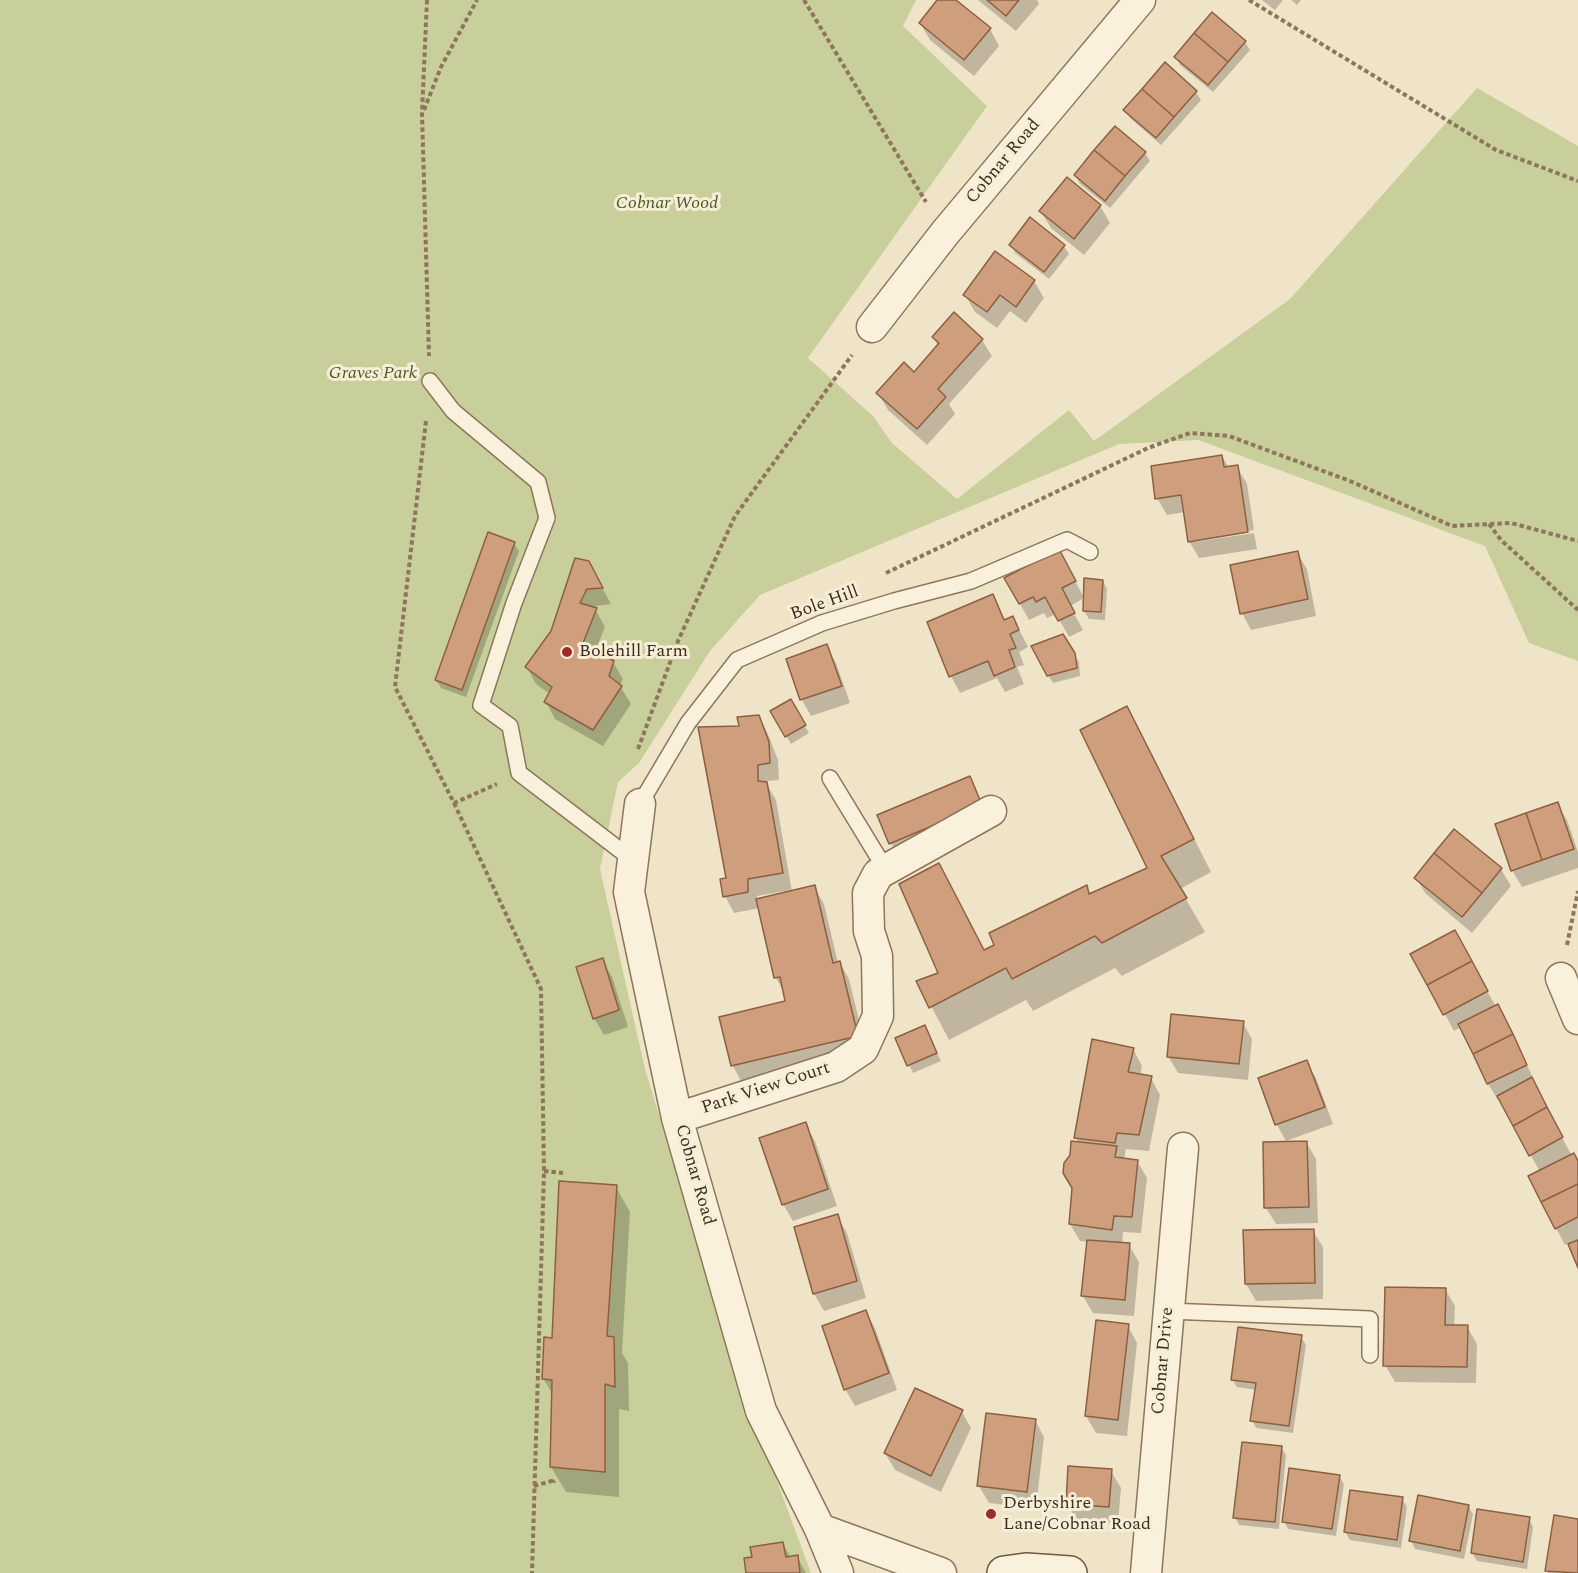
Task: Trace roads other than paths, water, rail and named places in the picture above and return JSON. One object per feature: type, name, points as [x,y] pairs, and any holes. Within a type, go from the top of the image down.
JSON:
[{"type":"street","name":"Cobnar Road","points":[[872,327],[945,233],[1140,0]]},
{"type":"street","name":"Cobnar Road","points":[[640,804],[629,892],[677,1118],[753,1413],[820,1529],[838,1573]]},
{"type":"street","name":"Park View Court","points":[[677,1118],[836,1067],[864,1048],[878,1016],[877,956],[869,931],[868,893],[878,874],[991,811]]},
{"type":"street","points":[[1561,978],[1578,1019]]},
{"type":"street","name":"Cobnar Drive","points":[[1146,1573],[1183,1148]]},
{"type":"street","points":[[820,1529],[941,1573]]},
{"type":"street","points":[[1004,1573],[1026,1570],[1070,1573]]},
{"type":"lane","points":[[430,381],[453,411],[538,482],[547,518],[514,603],[481,705],[510,726],[519,773],[633,860]]},
{"type":"lane","name":"Bole Hill","points":[[640,804],[688,723],[737,660],[822,623],[894,601],[971,582],[1067,540],[1090,552]]},
{"type":"lane","points":[[830,778],[886,870]]},
{"type":"lane","points":[[1168,1311],[1370,1319],[1370,1355]]},
{"type":"place","name":"Bolehill Farm","points":[[567,652]]},
{"type":"place","name":"Derbyshire Lane/Cobnar Road","points":[[991,1514]]},
{"type":"park label","name":"Cobnar Wood","points":[[667,204]]},
{"type":"park label","name":"Graves Park","points":[[373,374]]}]
